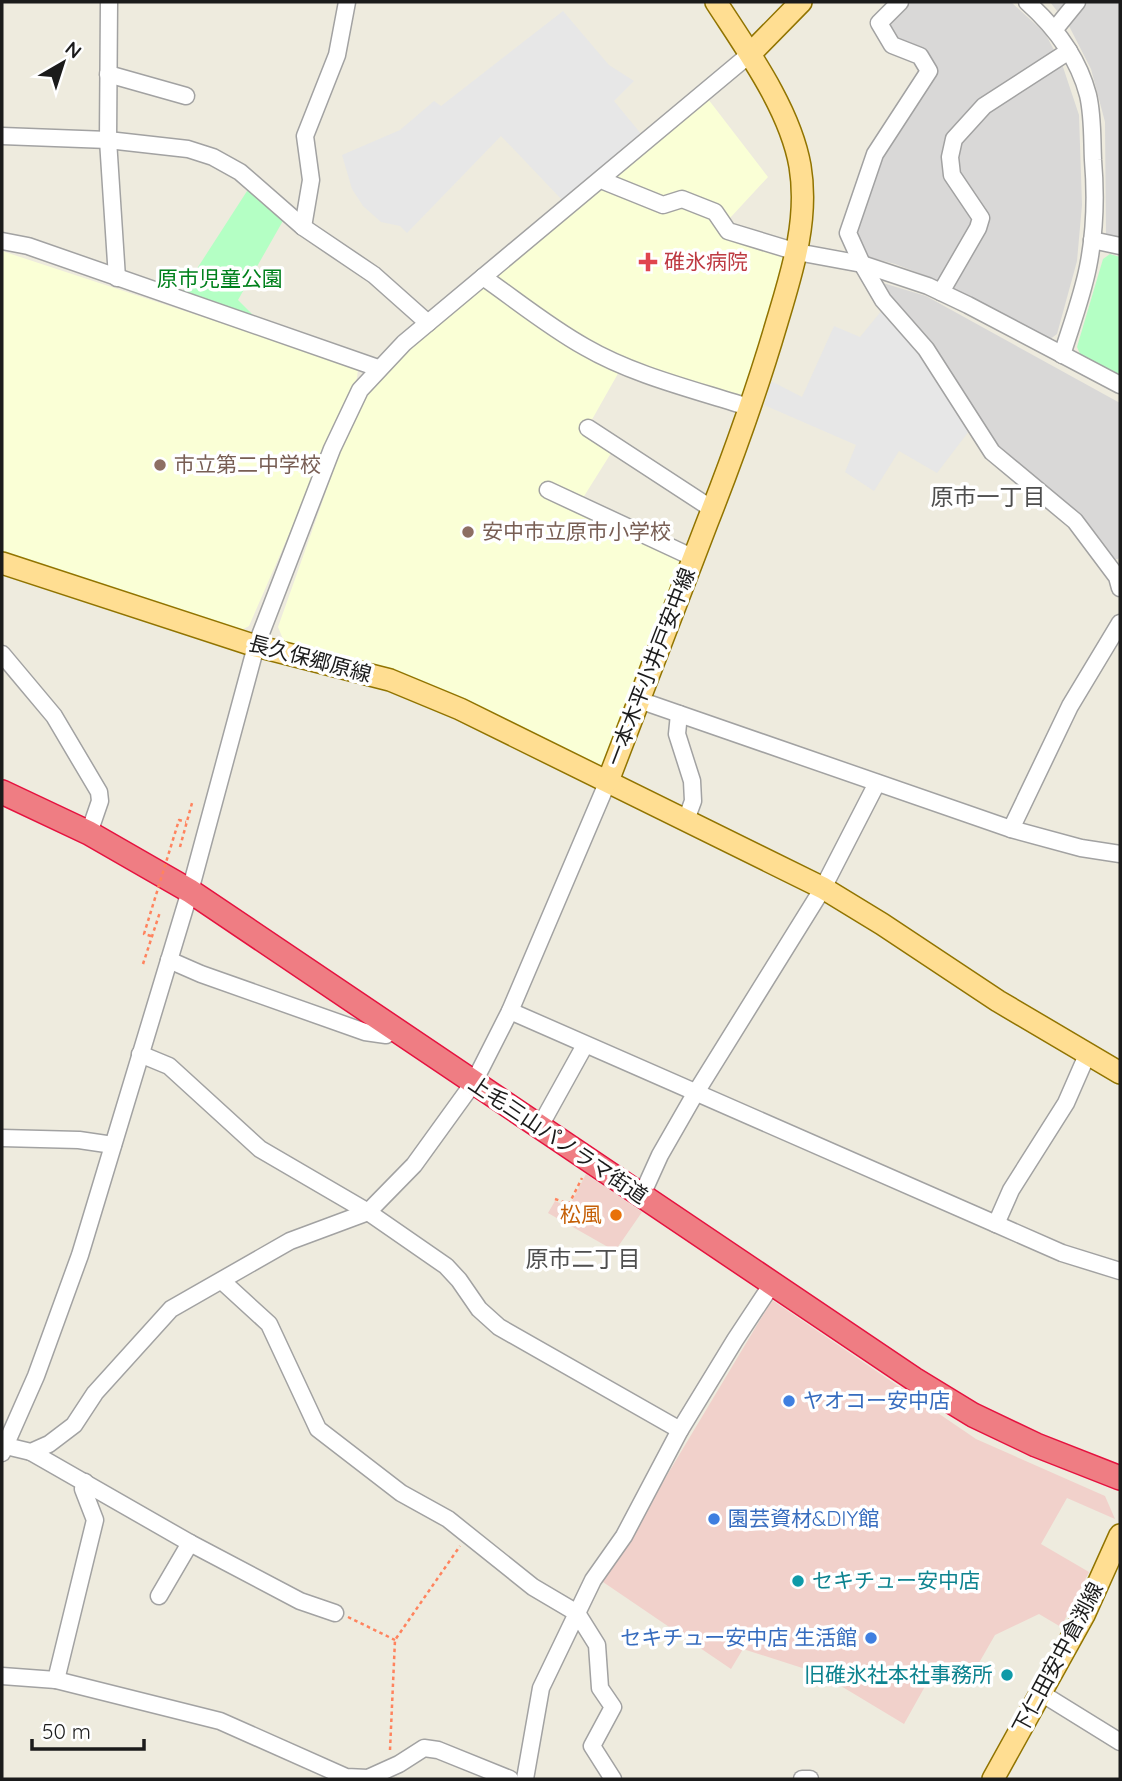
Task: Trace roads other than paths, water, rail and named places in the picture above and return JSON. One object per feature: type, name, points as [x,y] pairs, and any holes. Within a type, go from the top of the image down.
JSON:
[{"type":"highway","name":"上毛三山パノラマ街道","points":[[2,792],[89,833],[190,891],[914,1379],[973,1415],[1036,1445],[1120,1478]]},
{"type":"main road","name":"一本木平小井戸安中線","points":[[716,2],[750,54],[794,139],[802,196],[797,252],[751,408],[608,781],[823,888],[998,1001],[1120,1073]]},
{"type":"main road","points":[[750,54],[801,2]]},
{"type":"main road","name":"長久保郷原線","points":[[2,563],[256,646],[390,680],[460,709],[608,781]]},
{"type":"main road","name":"下仁田安中倉渕線","points":[[993,1779],[1084,1615],[1120,1535]]},
{"type":"street","points":[[108,2],[108,140],[117,278]]},
{"type":"street","points":[[303,227],[312,180],[305,136],[337,55],[347,2]]},
{"type":"street","points":[[900,2],[879,23],[892,45],[920,56],[929,71],[875,154],[848,233],[883,300],[926,349],[992,452],[1075,520],[1119,579]]},
{"type":"street","points":[[1027,2],[1055,29],[1069,51],[1088,95],[1090,114],[1095,186],[1092,240],[1088,268],[1062,355]]},
{"type":"street","points":[[1055,29],[1077,2]]},
{"type":"street","points":[[941,292],[978,229],[981,218],[952,175],[950,157],[954,139],[984,106],[1069,51]]},
{"type":"street","points":[[608,781],[510,1011],[474,1083],[422,1156],[368,1213],[290,1241],[171,1309],[95,1393],[74,1425],[49,1444],[32,1452],[3,1451],[54,1330],[80,1255],[190,891],[256,646],[332,449],[360,390],[378,368],[428,323],[750,54]]},
{"type":"street","points":[[108,74],[187,96]]},
{"type":"street","points":[[2,136],[108,140],[188,149],[213,157],[240,172],[303,227],[374,275],[428,323]]},
{"type":"street","points":[[601,178],[663,205],[682,199],[715,212],[728,231],[797,252],[862,264],[941,292],[1120,386]]},
{"type":"street","points":[[1092,240],[1120,246]]},
{"type":"street","points":[[2,241],[28,246],[378,368]]},
{"type":"street","points":[[483,277],[584,347],[635,370],[751,408]]},
{"type":"street","points":[[588,428],[712,509]]},
{"type":"street","points":[[548,490],[694,558]]},
{"type":"street","points":[[1011,830],[1070,706],[1120,623]]},
{"type":"street","points":[[2,654],[54,716],[99,792],[100,801],[89,833]]},
{"type":"street","points":[[639,701],[1011,830],[1081,848],[1120,854]]},
{"type":"street","points":[[679,714],[677,734],[692,781],[693,801],[686,820]]},
{"type":"street","points":[[641,1197],[660,1155],[695,1094],[823,888],[877,783]]},
{"type":"street","points":[[169,960],[214,979],[365,1032],[386,1035],[391,1027]]},
{"type":"street","points":[[510,1011],[1062,1253],[1120,1271]]},
{"type":"street","points":[[539,1128],[585,1045]]},
{"type":"street","points":[[140,1054],[169,1066],[260,1149],[368,1213],[446,1266],[479,1309],[499,1327],[680,1430]]},
{"type":"street","points":[[996,1224],[1011,1190],[1066,1103],[1087,1055]]},
{"type":"street","points":[[2,1138],[79,1140],[113,1145]]},
{"type":"street","points":[[222,1281],[269,1324],[318,1429],[401,1493],[447,1519],[533,1587],[577,1613],[597,1645],[600,1688],[613,1707],[592,1746],[613,1779]]},
{"type":"street","points":[[525,1779],[541,1688],[593,1580],[624,1536],[680,1430],[772,1284]]},
{"type":"street","points":[[32,1452],[190,1543],[300,1601],[335,1613]]},
{"type":"street","points":[[57,1680],[95,1520],[83,1489],[85,1482]]},
{"type":"street","points":[[159,1596],[190,1543]]},
{"type":"street","points":[[2,1676],[57,1680],[220,1721],[346,1777],[368,1778],[396,1766],[424,1748],[438,1750],[510,1779]]},
{"type":"street","points":[[1041,1693],[1120,1742]]},
{"type":"street","points":[[802,1779],[810,1779]]},
{"type":"place","name":"碓氷病院","points":[[648,262]]},
{"type":"place","name":"市立第二中学校","points":[[160,465]]},
{"type":"place","name":"安中市立原市小学校","points":[[468,532]]},
{"type":"place","name":"松風","points":[[616,1215]]},
{"type":"place","name":"ヤオコー安中店","points":[[789,1401]]},
{"type":"place","name":"園芸資材&DIY館","points":[[714,1519]]},
{"type":"place","name":"セキチュー安中店","points":[[798,1581]]},
{"type":"place","name":"セキチュー安中店 生活館","points":[[871,1638]]},
{"type":"place","name":"旧碓氷社本社事務所","points":[[1007,1675]]},
{"type":"district","name":"原市一丁目","points":[[988,497]]},
{"type":"district","name":"原市二丁目","points":[[583,1259]]},
{"type":"park label","name":"原市児童公園","points":[[220,279]]}]
